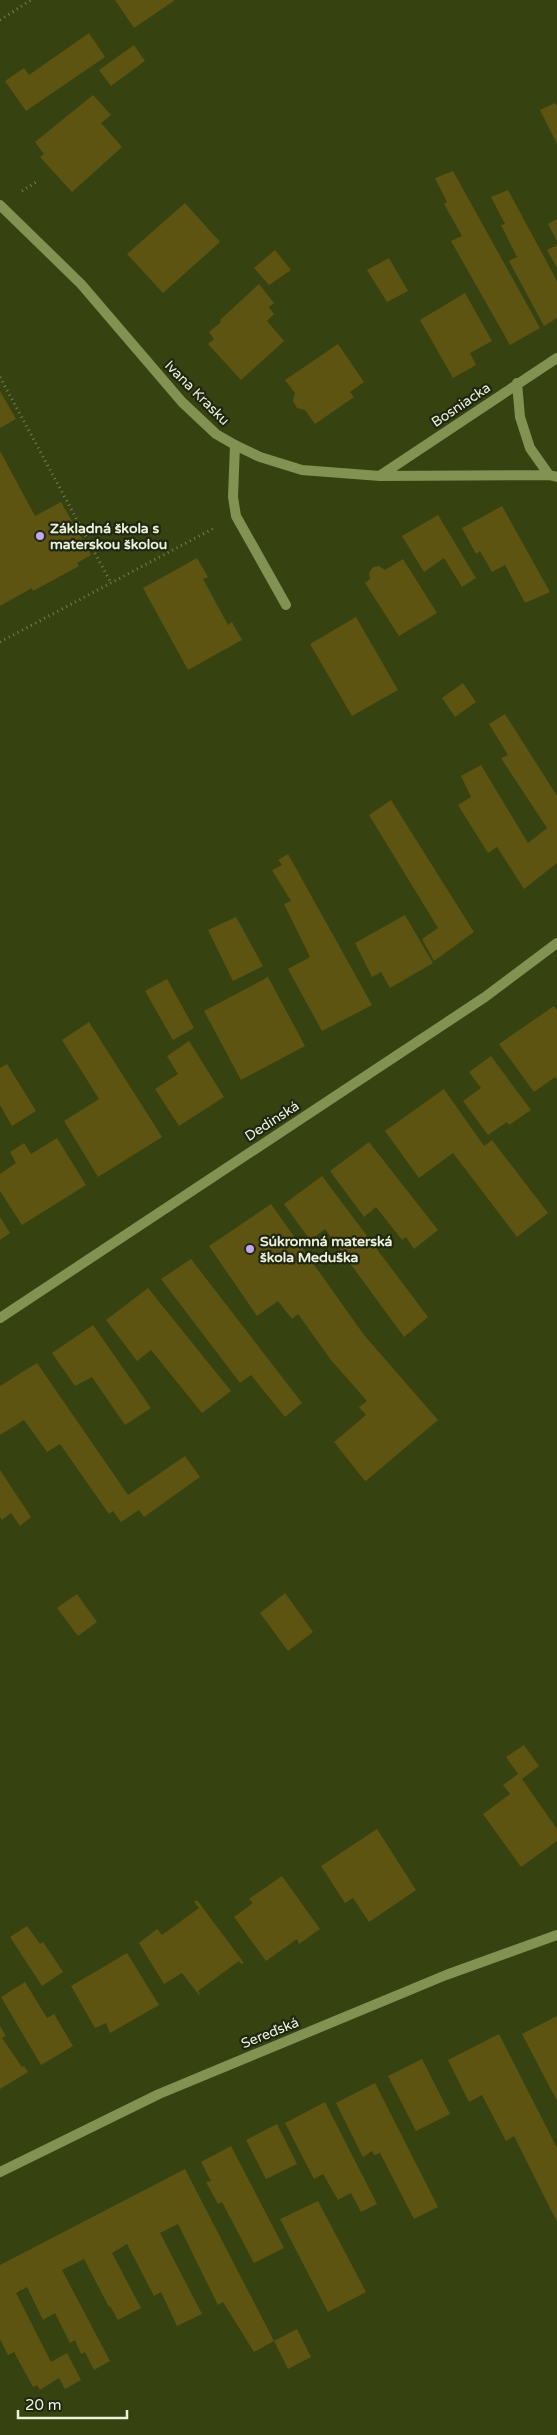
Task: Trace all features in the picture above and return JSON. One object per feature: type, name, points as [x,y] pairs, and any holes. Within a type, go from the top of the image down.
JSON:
[{"type":"street","name":"Ivana Krasku","points":[[0,205],[81,284],[182,402],[216,434],[235,445],[260,457],[302,470],[380,476],[553,476]]},
{"type":"street","name":"Bosniacka","points":[[380,476],[557,358]]},
{"type":"street","points":[[517,384],[520,417],[530,448],[553,476]]},
{"type":"street","points":[[235,445],[233,496],[236,516],[286,605]]},
{"type":"street","name":"Dedinská","points":[[0,1318],[485,997],[557,943]]},
{"type":"street","name":"Sereďská","points":[[0,2172],[159,2094],[446,1975],[557,1935]]},
{"type":"path","points":[[0,20],[31,0]]},
{"type":"path","points":[[0,377],[112,583]]},
{"type":"path","points":[[0,642],[236,516]]},
{"type":"building","points":[[115,0],[175,0],[134,28]]},
{"type":"building","points":[[89,33],[105,57],[26,111],[5,81],[24,68],[29,75]]},
{"type":"building","points":[[134,45],[145,61],[111,86],[99,70]]},
{"type":"building","points":[[93,95],[111,115],[101,123],[122,147],[72,192],[40,157],[44,154],[35,142]]},
{"type":"building","points":[[555,103],[557,106],[557,144],[540,110]]},
{"type":"building","points":[[453,171],[540,328],[510,345],[451,241],[462,236],[444,204],[447,202],[435,178]]},
{"type":"building","points":[[508,190],[557,281],[557,318],[544,326],[509,261],[517,257],[501,225],[505,224],[491,197]]},
{"type":"building","points":[[185,203],[220,242],[163,293],[127,254]]},
{"type":"building","points":[[557,219],[557,241],[548,224]]},
{"type":"building","points":[[557,245],[557,268],[547,250]]},
{"type":"building","points":[[275,250],[291,270],[269,285],[254,268]]},
{"type":"building","points":[[389,258],[408,291],[387,302],[367,270]]},
{"type":"building","points":[[259,284],[274,303],[269,307],[274,314],[267,321],[284,341],[241,380],[208,344],[214,339],[209,332]]},
{"type":"building","points":[[465,293],[492,341],[470,353],[476,365],[453,378],[420,320]]},
{"type":"building","points":[[338,344],[364,382],[350,392],[354,397],[315,424],[305,410],[297,408],[293,401],[295,393],[285,380]]},
{"type":"building","points":[[0,391],[16,419],[0,428]]},
{"type":"building","name":"Základná škola s materskou školou","points":[[0,451],[35,516],[61,502],[91,555],[77,563],[79,566],[33,591],[32,588],[0,606]]},
{"type":"building","points":[[502,506],[550,592],[525,603],[505,565],[492,572],[480,551],[476,554],[462,528]]},
{"type":"building","points":[[438,515],[476,578],[462,587],[444,558],[424,572],[402,536]]},
{"type":"building","points":[[197,558],[208,577],[203,579],[228,625],[232,622],[242,640],[188,670],[143,588]]},
{"type":"building","points":[[403,559],[437,613],[399,636],[365,583],[370,579],[369,573],[373,567],[379,566],[385,570]]},
{"type":"building","points":[[356,617],[398,690],[352,716],[310,644]]},
{"type":"building","points":[[463,683],[476,702],[455,717],[442,698]]},
{"type":"building","points":[[505,714],[557,796],[557,863],[524,889],[497,847],[488,853],[458,805],[471,797],[461,776],[481,765],[528,843],[547,828],[501,758],[508,755],[489,724]]},
{"type":"building","points":[[391,800],[474,932],[434,961],[422,939],[438,928],[369,815]]},
{"type":"building","points":[[288,854],[372,1005],[322,1031],[288,969],[310,957],[284,904],[291,901],[272,870],[282,865],[278,860]]},
{"type":"building","points":[[405,915],[433,963],[390,988],[381,972],[372,977],[355,943]]},
{"type":"building","points":[[236,917],[263,966],[233,981],[208,930]]},
{"type":"building","points":[[268,977],[305,1046],[241,1080],[204,1011]]},
{"type":"building","points":[[167,979],[194,1028],[173,1040],[145,991]]},
{"type":"building","points":[[554,1006],[557,1010],[557,1080],[555,1077],[534,1092],[499,1044]]},
{"type":"building","points":[[89,1022],[162,1137],[98,1177],[64,1121],[99,1099],[62,1040]]},
{"type":"building","points":[[189,1041],[224,1097],[179,1126],[155,1089],[178,1074],[167,1056]]},
{"type":"building","points":[[491,1056],[531,1110],[509,1125],[507,1122],[488,1135],[463,1101],[481,1088],[469,1072]]},
{"type":"building","points":[[7,1064],[36,1111],[12,1126],[0,1105],[0,1068]]},
{"type":"building","points":[[444,1089],[484,1146],[492,1140],[548,1213],[517,1237],[453,1153],[419,1178],[385,1131]]},
{"type":"building","points":[[57,1138],[86,1185],[22,1225],[0,1191],[0,1174],[16,1163],[10,1152],[24,1143],[31,1154]]},
{"type":"building","points":[[369,1142],[438,1230],[414,1249],[406,1237],[402,1240],[376,1207],[364,1217],[330,1171]]},
{"type":"building","points":[[322,1176],[428,1317],[404,1337],[325,1229],[310,1240],[284,1204]]},
{"type":"building","points":[[271,1204],[364,1335],[438,1420],[365,1481],[334,1442],[366,1415],[359,1407],[367,1401],[331,1360],[298,1314],[292,1319],[278,1301],[257,1316],[209,1246]]},
{"type":"building","points":[[0,1217],[10,1233],[0,1240]]},
{"type":"building","points":[[191,1259],[302,1403],[285,1417],[251,1375],[240,1383],[161,1279]]},
{"type":"building","points":[[148,1288],[231,1391],[202,1413],[151,1350],[137,1361],[106,1320]]},
{"type":"building","points":[[93,1325],[151,1408],[125,1425],[92,1377],[75,1386],[52,1353]]},
{"type":"building","points":[[37,1363],[128,1495],[185,1456],[200,1477],[144,1517],[139,1510],[121,1522],[113,1511],[109,1514],[60,1444],[47,1452],[24,1420],[0,1435],[0,1386]]},
{"type":"building","points":[[0,1470],[31,1517],[20,1526],[11,1513],[2,1520],[0,1517]]},
{"type":"building","points":[[285,1593],[313,1632],[288,1651],[260,1613]]},
{"type":"building","points":[[77,1594],[97,1622],[78,1636],[57,1608]]},
{"type":"building","points":[[524,1745],[539,1766],[522,1779],[557,1829],[557,1841],[521,1867],[483,1814],[510,1794],[503,1785],[518,1774],[506,1757]]},
{"type":"building","points":[[377,1829],[416,1890],[369,1922],[353,1898],[345,1903],[321,1866]]},
{"type":"building","points":[[282,1876],[320,1929],[299,1944],[297,1939],[266,1961],[234,1917],[253,1903],[249,1899]]},
{"type":"building","points":[[197,1900],[244,1963],[241,1964],[239,1961],[198,1991],[199,1995],[182,1973],[164,1984],[139,1943],[157,1929],[162,1935],[199,1908],[194,1902]]},
{"type":"building","points":[[27,1926],[40,1944],[43,1942],[63,1972],[42,1986],[10,1937]]},
{"type":"building","points":[[127,1953],[159,2005],[110,2033],[106,2023],[95,2028],[71,1986]]},
{"type":"building","points":[[25,1982],[47,2018],[54,2014],[73,2046],[41,2065],[1,1997]]},
{"type":"building","points":[[557,2016],[557,2101],[522,2034]]},
{"type":"building","points":[[0,2026],[6,2036],[2,2038],[22,2067],[24,2066],[28,2072],[0,2089]]},
{"type":"building","points":[[499,2034],[557,2148],[557,2222],[514,2136],[506,2141],[482,2095],[469,2102],[448,2060]]},
{"type":"building","points":[[422,2059],[450,2114],[416,2131],[388,2076]]},
{"type":"building","points":[[375,2083],[438,2207],[414,2219],[380,2153],[374,2155],[372,2151],[363,2157],[336,2103]]},
{"type":"building","points":[[325,2102],[377,2204],[361,2212],[351,2193],[338,2200],[323,2174],[314,2179],[285,2123]]},
{"type":"building","points":[[277,2124],[297,2164],[266,2179],[246,2140]]},
{"type":"building","points":[[231,2146],[284,2248],[254,2263],[222,2202],[218,2204],[206,2182],[211,2181],[201,2162]]},
{"type":"building","points":[[185,2169],[274,2341],[254,2352],[223,2302],[218,2305],[178,2224],[160,2233],[202,2314],[177,2326],[161,2292],[154,2296],[127,2244],[112,2253],[141,2308],[118,2320],[109,2307],[84,2259],[62,2270],[110,2361],[94,2370],[85,2352],[81,2354],[75,2340],[70,2343],[55,2313],[43,2320],[27,2287],[16,2293],[51,2362],[67,2353],[81,2380],[65,2389],[59,2378],[40,2390],[37,2385],[33,2387],[14,2352],[8,2355],[0,2339],[0,2265]]},
{"type":"building","points":[[318,2201],[366,2292],[328,2312],[280,2219]]},
{"type":"building","points":[[297,2329],[311,2357],[288,2369],[274,2341]]},
{"type":"place","name":"Základná škola s materskou školou","points":[[40,536]]},
{"type":"place","name":"Súkromná materská škola Meduška","points":[[250,1249]]}]
